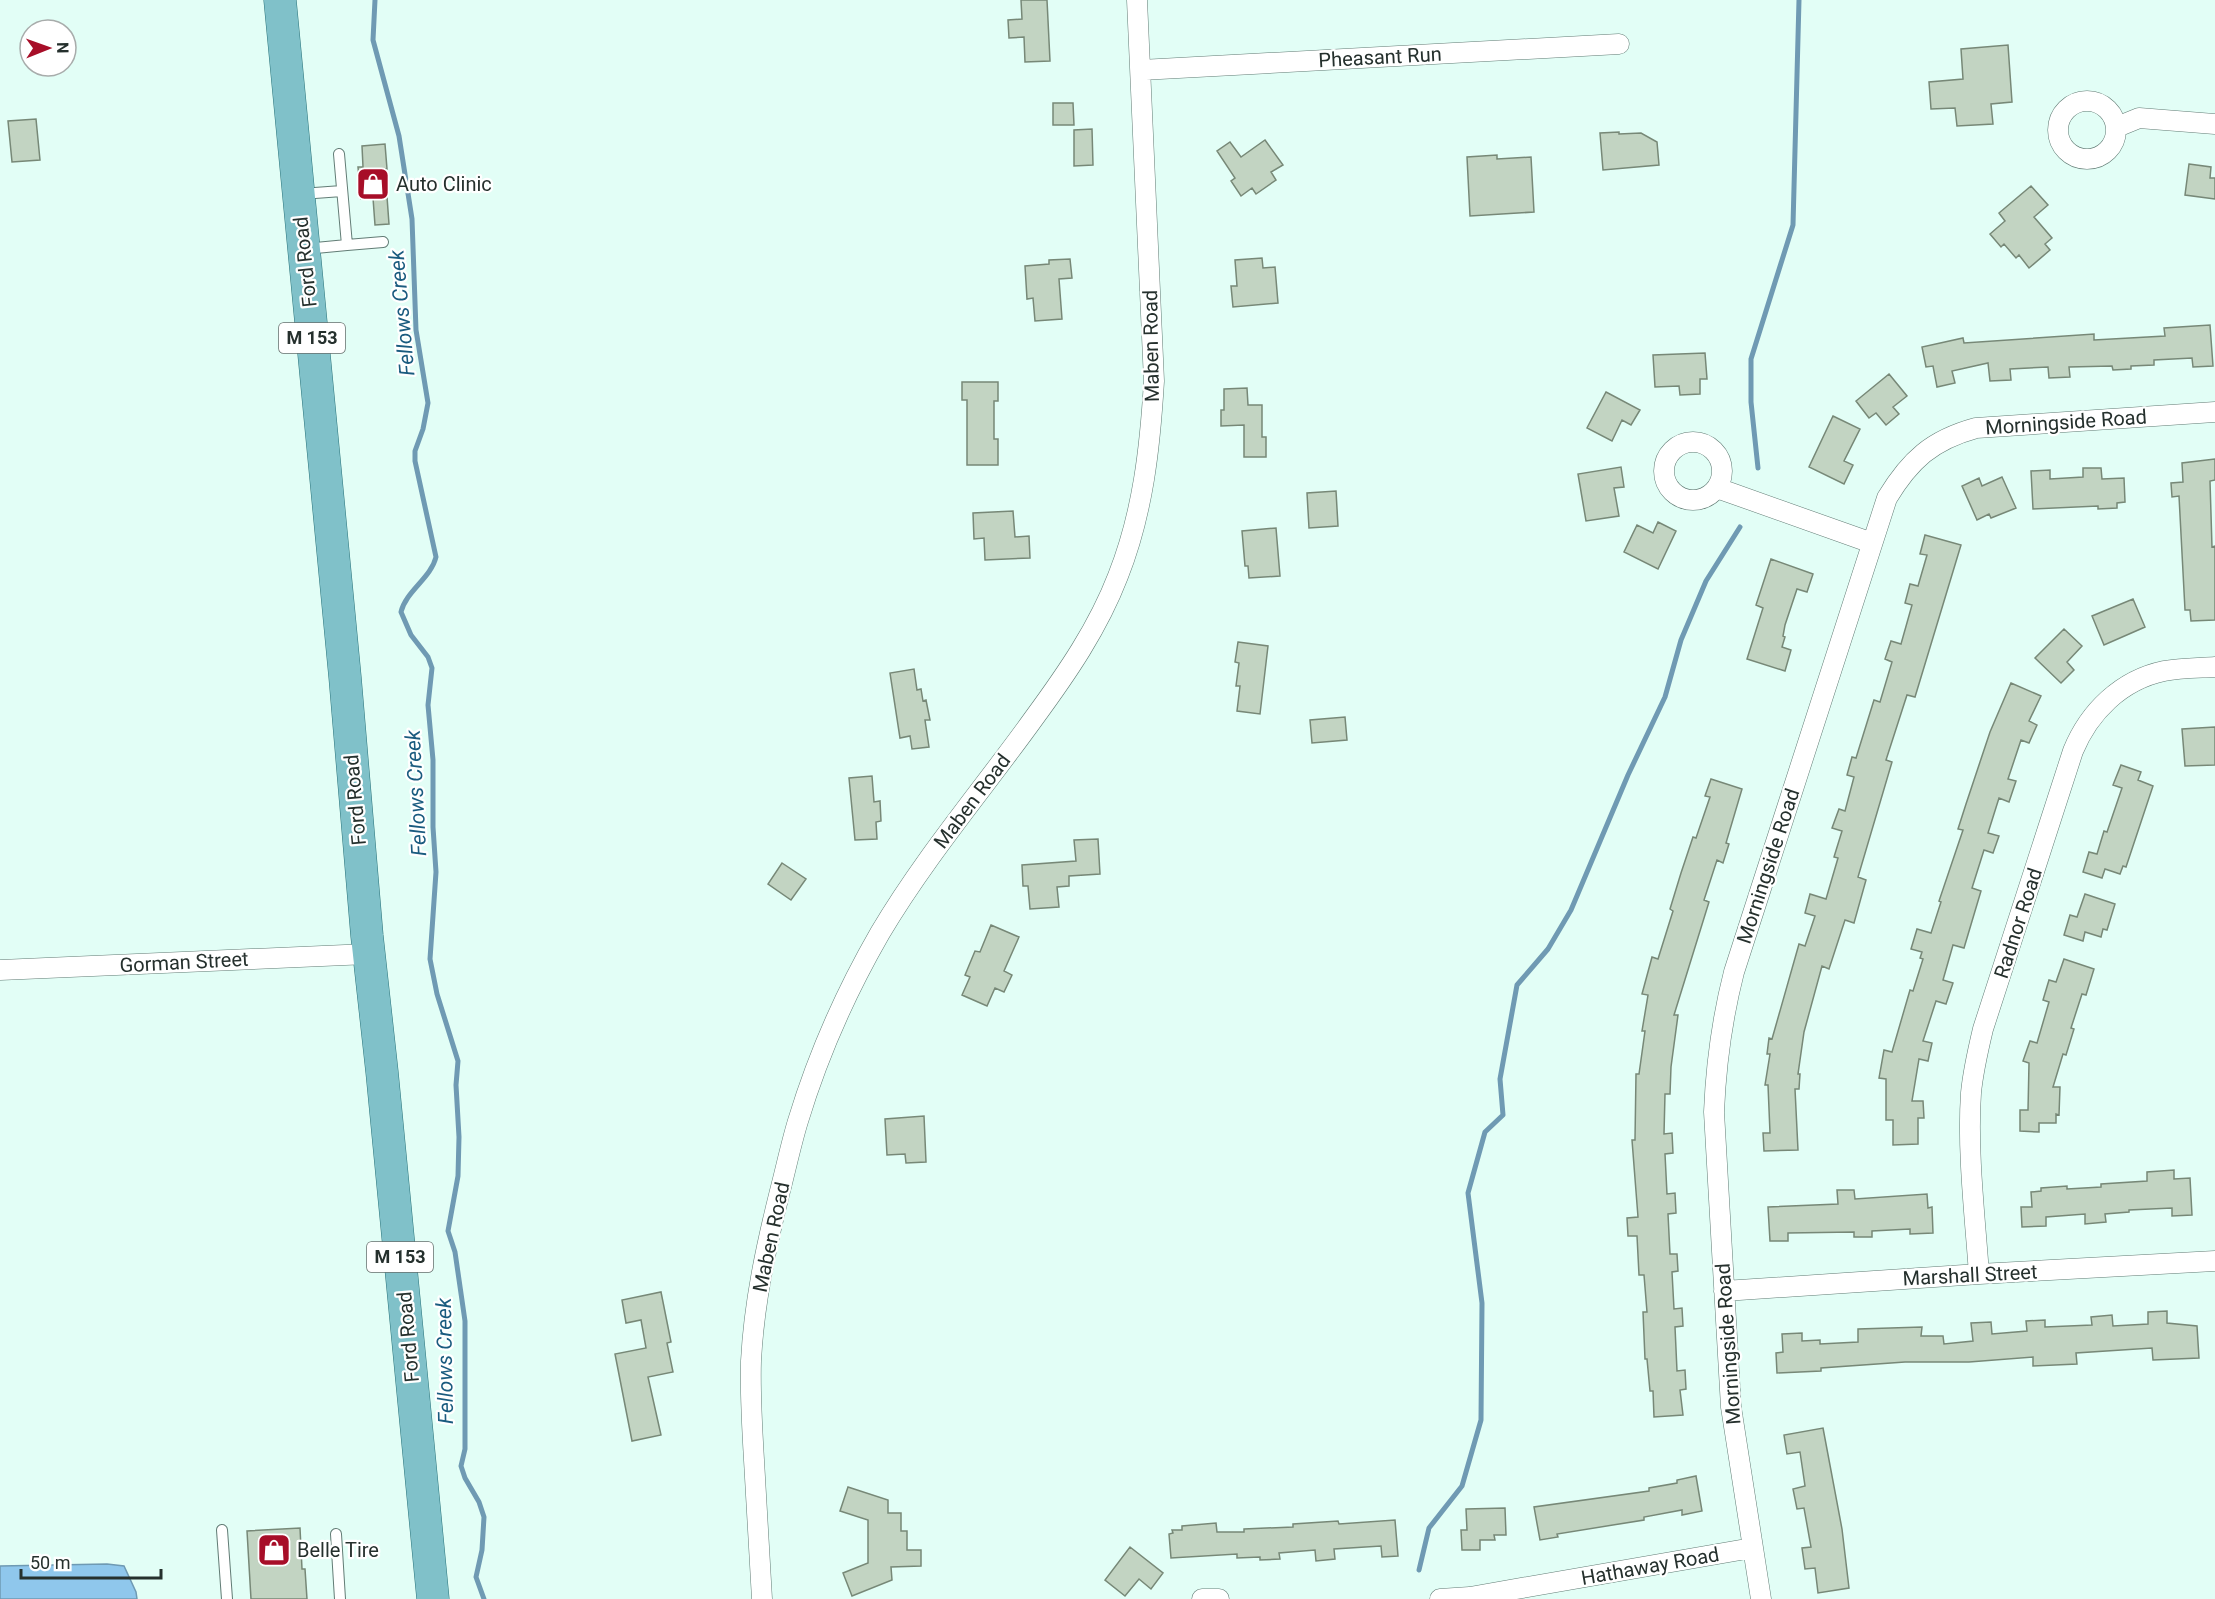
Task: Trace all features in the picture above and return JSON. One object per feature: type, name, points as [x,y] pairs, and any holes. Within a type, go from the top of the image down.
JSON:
[{"type":"main road","name":"Ford Road","points":[[280,0],[344,665],[368,954],[382,1072],[433,1599]]},
{"type":"street","name":"Maben Road","points":[[762,1599],[751,1407],[751,1362],[756,1306],[771,1227],[797,1122],[819,1057],[847,995],[881,932],[914,881],[1037,714],[1088,640],[1119,575],[1140,506],[1151,430],[1154,381],[1137,0]]},
{"type":"street","name":"Pheasant Run","points":[[1141,70],[1619,44]]},
{"type":"street","points":[[2116,128],[2139,118],[2215,124]]},
{"type":"street","name":"Morningside Road","points":[[1761,1599],[1732,1416],[1714,1112],[1716,1071],[1722,1021],[1734,972],[1887,498],[1901,475],[1928,449],[1961,432],[1992,426],[2215,412]]},
{"type":"street","points":[[1717,488],[1872,543]]},
{"type":"street","name":"Radnor Road","points":[[1979,1274],[1970,1124],[1971,1092],[1976,1060],[1983,1029],[2073,751],[2090,719],[2108,700],[2129,684],[2163,671],[2215,667]]},
{"type":"street","name":"Gorman Street","points":[[0,970],[368,954]]},
{"type":"street","name":"Marshall Street","points":[[1724,1291],[1979,1274],[2215,1262]]},
{"type":"street","name":"Hathaway Road","points":[[1440,1599],[1471,1598],[1752,1548]]},
{"type":"street","points":[[1202,1599],[1219,1599]]},
{"type":"lane","points":[[339,154],[346,245]]},
{"type":"lane","points":[[298,194],[342,191]]},
{"type":"lane","points":[[303,249],[383,243]]},
{"type":"lane","points":[[222,1530],[227,1599]]},
{"type":"lane","points":[[336,1534],[340,1599]]},
{"type":"water","points":[[107,1564],[124,1566],[137,1599],[0,1599],[0,1566]]},
{"type":"building","points":[[1021,0],[1047,0],[1050,61],[1025,62],[1024,37],[1009,38],[1008,20],[1022,19]]},
{"type":"building","points":[[2008,45],[2012,102],[1991,104],[1993,124],[1957,126],[1955,108],[1931,109],[1929,82],[1963,79],[1961,49]]},
{"type":"building","points":[[1053,103],[1073,103],[1074,125],[1053,125]]},
{"type":"building","points":[[36,119],[40,160],[12,162],[8,121]]},
{"type":"building","points":[[1092,129],[1093,165],[1074,166],[1074,130]]},
{"type":"building","points":[[1619,132],[1619,134],[1641,133],[1657,142],[1659,165],[1603,170],[1600,133]]},
{"type":"building","points":[[1265,140],[1283,165],[1271,172],[1276,180],[1256,194],[1252,188],[1241,196],[1231,181],[1235,178],[1217,151],[1230,142],[1241,157]]},
{"type":"building","name":"Auto Clinic","points":[[385,144],[389,224],[375,225],[373,198],[361,199],[358,167],[363,167],[362,146]]},
{"type":"building","points":[[1497,155],[1497,159],[1531,157],[1534,212],[1470,216],[1467,157]]},
{"type":"building","points":[[2189,164],[2211,167],[2210,178],[2215,178],[2215,199],[2185,195]]},
{"type":"building","points":[[2031,186],[2048,205],[2034,217],[2052,238],[2045,244],[2050,250],[2029,268],[2019,255],[2016,258],[2004,244],[2001,247],[1990,234],[2005,221],[1999,213]]},
{"type":"building","points":[[1262,258],[1263,268],[1275,267],[1278,303],[1233,307],[1231,286],[1237,286],[1235,260]]},
{"type":"building","points":[[1070,259],[1072,278],[1059,279],[1062,319],[1035,321],[1033,298],[1027,299],[1025,266],[1049,264],[1049,260]]},
{"type":"building","points":[[2210,325],[2213,366],[2193,367],[2192,358],[2154,360],[2154,365],[2131,366],[2131,369],[2113,370],[2112,366],[2069,367],[2070,377],[2049,378],[2048,367],[2010,369],[2011,380],[1990,381],[1988,363],[1952,371],[1955,383],[1937,387],[1933,366],[1926,367],[1922,347],[1963,338],[1964,343],[2094,334],[2094,340],[2165,336],[2164,328]]},
{"type":"building","points":[[1705,353],[1707,379],[1700,379],[1700,394],[1680,395],[1679,386],[1655,387],[1653,355]]},
{"type":"building","points":[[1889,374],[1907,396],[1893,407],[1899,414],[1886,425],[1876,413],[1869,418],[1856,401]]},
{"type":"building","points":[[962,382],[998,382],[998,401],[994,401],[994,439],[998,439],[998,465],[967,465],[967,400],[962,400]]},
{"type":"building","points":[[1247,388],[1248,405],[1262,405],[1262,437],[1266,437],[1266,457],[1244,457],[1244,425],[1221,426],[1224,389]]},
{"type":"building","points":[[1606,392],[1640,410],[1631,425],[1622,420],[1612,441],[1587,428]]},
{"type":"building","points":[[1833,416],[1860,429],[1844,461],[1853,465],[1844,484],[1809,467]]},
{"type":"building","points":[[2215,459],[2215,480],[2210,481],[2212,547],[2215,546],[2215,620],[2191,621],[2190,610],[2185,610],[2179,496],[2172,497],[2171,483],[2183,482],[2182,463]]},
{"type":"building","points":[[1621,467],[1624,487],[1614,488],[1619,516],[1586,521],[1578,474]]},
{"type":"building","points":[[2083,468],[2101,468],[2102,479],[2124,478],[2125,502],[2117,503],[2117,508],[2098,509],[2098,506],[2033,509],[2031,471],[2050,470],[2050,479],[2083,477]]},
{"type":"building","points":[[2002,477],[2016,508],[1991,518],[1989,514],[1977,520],[1962,486],[1979,478],[1982,486]]},
{"type":"building","points":[[1336,491],[1338,526],[1309,528],[1307,493]]},
{"type":"building","points":[[1013,511],[1015,537],[1029,536],[1030,558],[985,560],[984,538],[974,539],[973,513]]},
{"type":"building","points":[[1658,522],[1676,531],[1658,569],[1624,552],[1637,525],[1653,533]]},
{"type":"building","points":[[1276,528],[1280,576],[1249,578],[1248,566],[1245,566],[1242,531]]},
{"type":"building","points":[[1925,535],[1961,545],[1915,697],[1907,695],[1886,760],[1892,762],[1858,877],[1866,880],[1854,923],[1845,920],[1829,969],[1822,966],[1804,1032],[1798,1074],[1800,1074],[1799,1089],[1795,1089],[1798,1150],[1764,1151],[1763,1133],[1770,1133],[1768,1085],[1765,1085],[1770,1054],[1767,1054],[1769,1038],[1772,1039],[1799,944],[1805,946],[1815,916],[1805,913],[1810,894],[1826,899],[1838,858],[1834,857],[1842,831],[1832,828],[1839,809],[1845,811],[1854,777],[1847,775],[1852,757],[1856,758],[1874,700],[1880,702],[1892,662],[1885,659],[1891,641],[1901,644],[1912,605],[1905,603],[1910,584],[1918,586],[1927,555],[1920,554]]},
{"type":"building","points":[[1771,559],[1813,574],[1807,592],[1797,589],[1785,625],[1782,647],[1791,650],[1785,671],[1747,659],[1763,608],[1756,605]]},
{"type":"building","points":[[2133,599],[2145,627],[2104,645],[2092,616]]},
{"type":"building","points":[[2064,629],[2082,646],[2067,662],[2074,670],[2061,683],[2035,658]]},
{"type":"building","points":[[1238,642],[1268,646],[1260,714],[1237,711],[1240,686],[1236,686],[1239,663],[1235,662]]},
{"type":"building","points":[[914,669],[917,690],[921,689],[923,701],[926,700],[930,720],[925,720],[929,747],[912,749],[910,736],[900,738],[890,673]]},
{"type":"building","points":[[2011,683],[2041,696],[2029,721],[2037,725],[2029,743],[2021,740],[2008,779],[2016,781],[2009,802],[1999,798],[1988,833],[1999,836],[1993,853],[1984,850],[1972,888],[1981,891],[1964,948],[1953,945],[1943,980],[1953,983],[1946,1004],[1936,1001],[1923,1041],[1932,1043],[1928,1061],[1919,1059],[1912,1101],[1923,1101],[1924,1118],[1918,1118],[1918,1144],[1893,1145],[1893,1120],[1886,1120],[1886,1079],[1879,1078],[1884,1050],[1892,1052],[1910,990],[1913,991],[1923,959],[1920,958],[1922,952],[1911,949],[1917,929],[1931,933],[1941,902],[1939,901],[1963,830],[1958,829],[1990,732]]},
{"type":"building","points":[[1345,717],[1347,740],[1312,743],[1310,720]]},
{"type":"building","points":[[2215,727],[2215,765],[2185,766],[2182,729]]},
{"type":"building","points":[[2121,765],[2141,772],[2138,780],[2153,786],[2126,867],[2123,866],[2120,874],[2105,869],[2102,878],[2083,872],[2089,852],[2097,854],[2104,831],[2107,832],[2122,788],[2113,785]]},
{"type":"building","points":[[872,776],[874,802],[880,801],[881,821],[876,822],[877,839],[855,840],[849,778]]},
{"type":"building","points":[[1711,779],[1742,789],[1726,843],[1729,844],[1723,863],[1717,860],[1704,900],[1709,902],[1674,1015],[1678,1015],[1670,1094],[1665,1094],[1664,1134],[1672,1133],[1673,1153],[1665,1154],[1667,1194],[1675,1193],[1676,1213],[1668,1214],[1670,1254],[1677,1254],[1678,1271],[1672,1272],[1674,1309],[1682,1308],[1683,1326],[1675,1327],[1677,1371],[1685,1370],[1686,1389],[1680,1390],[1683,1415],[1654,1417],[1653,1391],[1650,1391],[1647,1359],[1645,1359],[1643,1312],[1647,1312],[1644,1275],[1639,1275],[1637,1236],[1628,1236],[1627,1218],[1638,1217],[1632,1140],[1635,1140],[1636,1074],[1639,1074],[1645,1031],[1642,1031],[1648,995],[1642,994],[1652,957],[1658,959],[1673,911],[1670,909],[1681,873],[1710,797],[1705,796]]},
{"type":"building","points":[[1098,839],[1100,874],[1069,876],[1069,886],[1057,887],[1059,907],[1030,909],[1028,886],[1023,886],[1022,865],[1076,861],[1074,840]]},
{"type":"building","points":[[782,863],[806,879],[791,900],[768,884]]},
{"type":"building","points":[[2085,894],[2115,904],[2107,930],[2103,929],[2101,937],[2085,932],[2083,941],[2064,935],[2070,915],[2077,917]]},
{"type":"building","points":[[991,925],[1019,937],[1004,971],[1012,975],[1004,992],[995,988],[987,1006],[962,995],[970,977],[965,975],[975,951],[980,952]]},
{"type":"building","points":[[2064,959],[2094,969],[2086,995],[2082,994],[2071,1028],[2074,1029],[2066,1055],[2063,1054],[2053,1087],[2060,1087],[2059,1115],[2056,1114],[2056,1123],[2039,1123],[2039,1132],[2020,1131],[2020,1110],[2028,1110],[2029,1063],[2023,1061],[2030,1041],[2037,1043],[2049,1002],[2043,1000],[2049,980],[2056,982]]},
{"type":"building","points":[[924,1116],[926,1162],[906,1163],[905,1154],[887,1155],[885,1119]]},
{"type":"building","points":[[2174,1170],[2174,1179],[2190,1178],[2192,1215],[2172,1216],[2172,1208],[2129,1210],[2129,1212],[2105,1214],[2106,1222],[2085,1224],[2085,1214],[2046,1217],[2046,1226],[2022,1227],[2021,1207],[2032,1207],[2031,1192],[2041,1191],[2041,1188],[2101,1187],[2101,1184],[2147,1181],[2147,1172]]},
{"type":"building","points":[[1837,1190],[1854,1190],[1855,1199],[1927,1194],[1928,1208],[1932,1207],[1933,1233],[1910,1234],[1910,1229],[1872,1231],[1872,1237],[1854,1237],[1854,1232],[1788,1233],[1788,1241],[1770,1241],[1768,1207],[1838,1204]]},
{"type":"building","points":[[661,1292],[671,1342],[667,1343],[673,1372],[648,1377],[661,1435],[632,1441],[615,1354],[646,1348],[641,1320],[626,1323],[622,1300]]},
{"type":"building","points":[[2167,1311],[2167,1323],[2197,1326],[2199,1358],[2153,1360],[2152,1348],[2076,1353],[2077,1364],[2033,1366],[2033,1357],[1969,1362],[1905,1362],[1777,1373],[1776,1353],[1783,1352],[1782,1334],[1802,1333],[1802,1341],[1820,1340],[1820,1344],[1858,1342],[1858,1329],[1922,1327],[1921,1336],[1943,1336],[1944,1344],[1973,1341],[1971,1323],[1991,1322],[1992,1334],[2027,1331],[2026,1321],[2045,1320],[2045,1327],[2092,1325],[2091,1317],[2112,1315],[2113,1326],[2148,1324],[2148,1312]]},
{"type":"building","points":[[1823,1428],[1842,1529],[1849,1588],[1818,1593],[1815,1568],[1805,1569],[1802,1548],[1811,1547],[1804,1508],[1797,1509],[1793,1489],[1805,1486],[1800,1452],[1787,1454],[1784,1435]]},
{"type":"building","points":[[1696,1476],[1702,1511],[1682,1515],[1682,1510],[1644,1517],[1644,1520],[1557,1534],[1558,1537],[1540,1540],[1534,1507],[1649,1491],[1649,1488],[1677,1483],[1677,1480]]},
{"type":"building","points":[[848,1487],[888,1500],[888,1513],[901,1513],[901,1531],[907,1531],[907,1550],[921,1550],[921,1566],[891,1567],[892,1580],[852,1596],[843,1573],[868,1563],[868,1520],[840,1511]]},
{"type":"building","points":[[1505,1508],[1506,1535],[1494,1535],[1495,1540],[1480,1540],[1480,1550],[1462,1550],[1461,1530],[1467,1530],[1466,1509]]},
{"type":"building","points":[[1395,1520],[1398,1556],[1382,1557],[1381,1546],[1334,1549],[1335,1559],[1316,1561],[1315,1550],[1279,1553],[1280,1559],[1237,1558],[1237,1554],[1171,1558],[1169,1534],[1173,1533],[1172,1530],[1182,1530],[1182,1526],[1216,1523],[1217,1532],[1244,1532],[1244,1529],[1293,1527],[1293,1524],[1338,1521],[1339,1524]]},
{"type":"building","name":"Belle Tire","points":[[300,1528],[302,1569],[305,1569],[307,1599],[251,1599],[247,1531]]},
{"type":"building","points":[[1130,1547],[1163,1573],[1151,1589],[1139,1579],[1125,1596],[1105,1580]]},
{"type":"waterway","name":"Fellows Creek","points":[[375,0],[373,40],[399,136],[412,219],[416,330],[428,403],[423,429],[415,451],[415,461],[436,557],[429,572],[408,598],[401,612],[411,635],[428,657],[432,668],[428,705],[433,760],[436,872],[430,959],[437,994],[458,1061],[456,1085],[459,1137],[458,1176],[448,1231],[455,1252],[465,1321],[465,1449],[461,1466],[484,1517],[482,1550],[476,1577],[484,1599]]},
{"type":"waterway","points":[[1758,468],[1751,402],[1751,359],[1793,225],[1799,0]]},
{"type":"waterway","points":[[1419,1570],[1429,1528],[1462,1486],[1481,1420],[1482,1303],[1468,1193],[1485,1132],[1503,1115],[1500,1079],[1517,985],[1548,949],[1571,910],[1628,775],[1665,697],[1681,640],[1706,581],[1740,527]]},
{"type":"place","name":"Auto Clinic","points":[[373,184]]},
{"type":"place","name":"Belle Tire","points":[[274,1550]]}]
